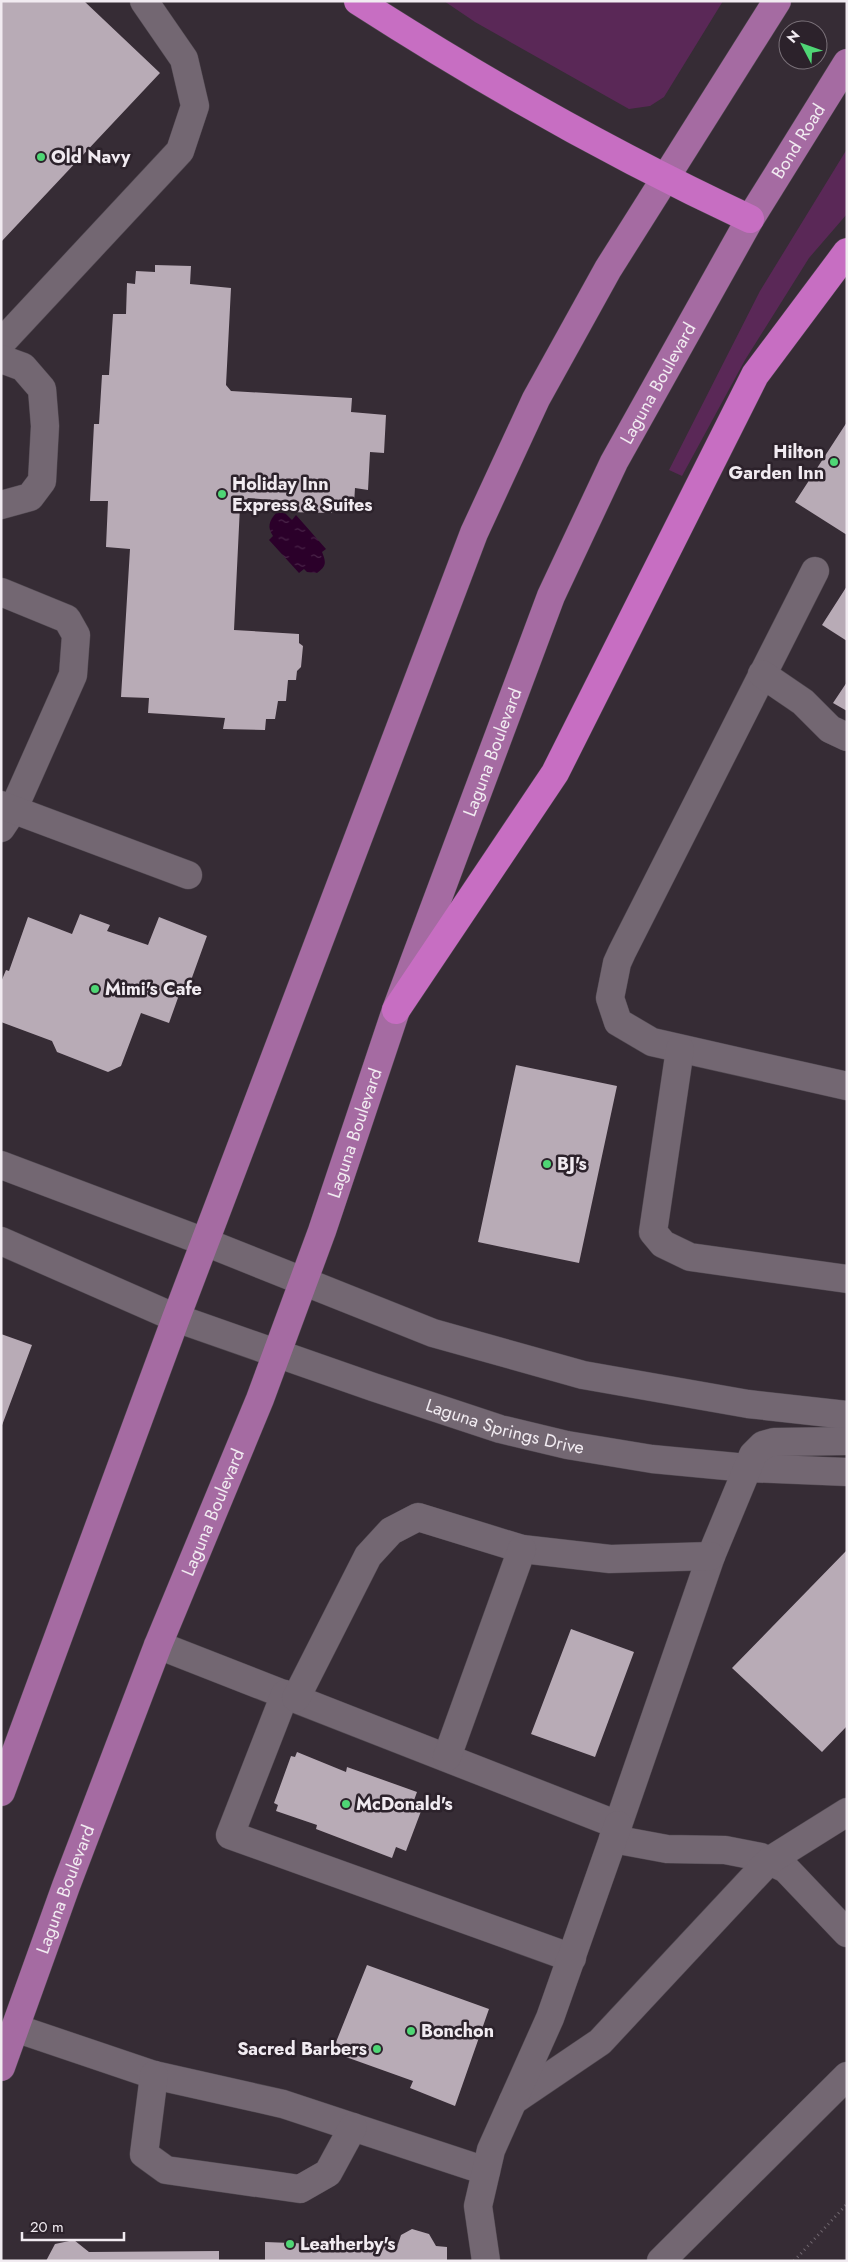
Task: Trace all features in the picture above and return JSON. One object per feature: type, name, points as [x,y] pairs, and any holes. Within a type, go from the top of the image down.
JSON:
[{"type":"highway","points":[[358,1],[434,50],[664,179],[750,219]]},
{"type":"highway","points":[[396,1010],[555,773],[756,376],[847,252]]},
{"type":"main road","points":[[1,1792],[176,1318],[474,533],[536,398],[608,269],[776,1]]},
{"type":"main road","name":"Bond Road","points":[[750,219],[847,63]]},
{"type":"main road","name":"Laguna Boulevard","points":[[1,2067],[158,1645],[277,1353],[322,1231],[396,1010],[551,596],[614,462],[750,219]]},
{"type":"street","points":[[1,343],[180,152],[195,106],[184,59],[144,1]]},
{"type":"street","points":[[1,359],[23,367],[42,389],[45,426],[42,481],[30,497],[1,505]]},
{"type":"street","points":[[815,571],[617,963],[610,998],[618,1022],[652,1042],[847,1086]]},
{"type":"street","points":[[1,592],[67,619],[76,635],[73,676],[5,814],[188,875]]},
{"type":"street","points":[[762,674],[803,702],[830,729],[847,737]]},
{"type":"street","points":[[680,1049],[652,1232],[663,1244],[690,1257],[847,1279]]},
{"type":"street","points":[[1,1165],[205,1242],[433,1333],[584,1374],[748,1404],[847,1415]]},
{"type":"street","name":"Laguna Springs Drive","points":[[1,1241],[176,1318],[373,1388],[500,1429],[567,1445],[652,1459],[747,1468],[847,1472]]},
{"type":"street","points":[[486,2261],[478,2206],[491,2150],[550,2018],[711,1556],[747,1468],[753,1455],[763,1445],[774,1442],[847,1441]]},
{"type":"street","points":[[572,1958],[230,1835],[290,1696],[368,1556],[391,1531],[418,1517],[522,1549],[610,1559],[711,1556]]},
{"type":"street","points":[[447,1757],[522,1549]]},
{"type":"street","points":[[158,1645],[447,1757],[616,1832],[667,1849],[725,1850],[761,1856],[786,1869],[847,1933]]},
{"type":"street","points":[[513,2101],[600,2042],[769,1861],[847,1812]]},
{"type":"street","points":[[15,2028],[154,2075],[283,2104],[486,2171]]},
{"type":"street","points":[[154,2075],[144,2154],[166,2170],[300,2189],[328,2173],[353,2127]]},
{"type":"street","points":[[661,2261],[847,2076]]},
{"type":"path","points":[[794,2261],[847,2204]]},
{"type":"shaded area","points":[[444,1],[723,1],[664,97],[650,106],[629,109],[475,22]]},
{"type":"shaded area","points":[[847,149],[847,214],[809,258],[745,360],[682,476],[669,470],[760,291]]},
{"type":"water","points":[[276,513],[285,513],[292,520],[296,515],[326,549],[322,552],[325,561],[324,566],[317,573],[307,572],[304,569],[299,573],[269,540],[273,536],[270,524]]},
{"type":"building","name":"Old Navy","points":[[1,1],[84,1],[160,73],[1,242]]},
{"type":"building","name":"Holiday Inn Express & Suites","points":[[155,265],[191,266],[190,284],[231,288],[226,385],[231,391],[352,398],[351,412],[386,415],[384,453],[370,452],[368,490],[355,488],[354,504],[333,504],[332,513],[287,512],[287,501],[248,498],[240,506],[234,630],[299,634],[299,643],[303,646],[301,667],[297,671],[296,680],[288,680],[286,701],[278,701],[275,719],[266,719],[265,730],[223,729],[225,718],[148,713],[149,698],[121,697],[130,549],[106,547],[108,501],[90,501],[94,424],[99,424],[102,375],[109,375],[113,314],[126,314],[127,283],[135,284],[136,271],[155,272]]},
{"type":"building","name":"Hilton Garden Inn","points":[[847,422],[847,535],[795,502]]},
{"type":"building","points":[[847,586],[847,641],[822,625]]},
{"type":"building","points":[[847,682],[847,711],[833,703]]},
{"type":"building","name":"Mimi's Cafe","points":[[80,914],[110,925],[107,931],[148,945],[159,917],[207,936],[185,997],[179,995],[169,1023],[141,1013],[121,1066],[108,1072],[57,1052],[52,1041],[1,1022],[1,982],[6,970],[9,971],[28,917],[72,934]]},
{"type":"building","name":"BJ's","points":[[516,1065],[617,1086],[579,1263],[478,1242]]},
{"type":"building","points":[[1,1334],[32,1345],[1,1428]]},
{"type":"building","points":[[847,1550],[847,1726],[822,1752],[732,1668]]},
{"type":"building","points":[[571,1629],[634,1652],[595,1757],[531,1734]]},
{"type":"building","name":"McDonald's","points":[[297,1752],[346,1772],[347,1767],[417,1792],[413,1803],[423,1806],[406,1851],[396,1847],[392,1858],[316,1829],[317,1825],[276,1811],[278,1805],[274,1803],[291,1756],[295,1757]]},
{"type":"building","name":"Bonchon","points":[[367,1965],[489,2009],[455,2106],[410,2088],[413,2081],[332,2052]]},
{"type":"building","name":"Leatherby's","points":[[412,2229],[429,2234],[436,2246],[447,2247],[447,2261],[265,2261],[265,2242],[397,2247],[401,2235]]},
{"type":"building","points":[[74,2240],[89,2252],[219,2251],[219,2261],[46,2261],[55,2244]]},
{"type":"place","name":"Old Navy","points":[[41,157]]},
{"type":"place","name":"Hilton Garden Inn","points":[[834,462]]},
{"type":"place","name":"Holiday Inn Express & Suites","points":[[222,494]]},
{"type":"place","name":"Mimi's Cafe","points":[[95,989]]},
{"type":"place","name":"BJ's","points":[[547,1164]]},
{"type":"place","name":"McDonald's","points":[[346,1804]]},
{"type":"place","name":"Bonchon","points":[[411,2031]]},
{"type":"place","name":"Sacred Barbers","points":[[377,2049]]},
{"type":"place","name":"Leatherby's","points":[[290,2244]]}]
